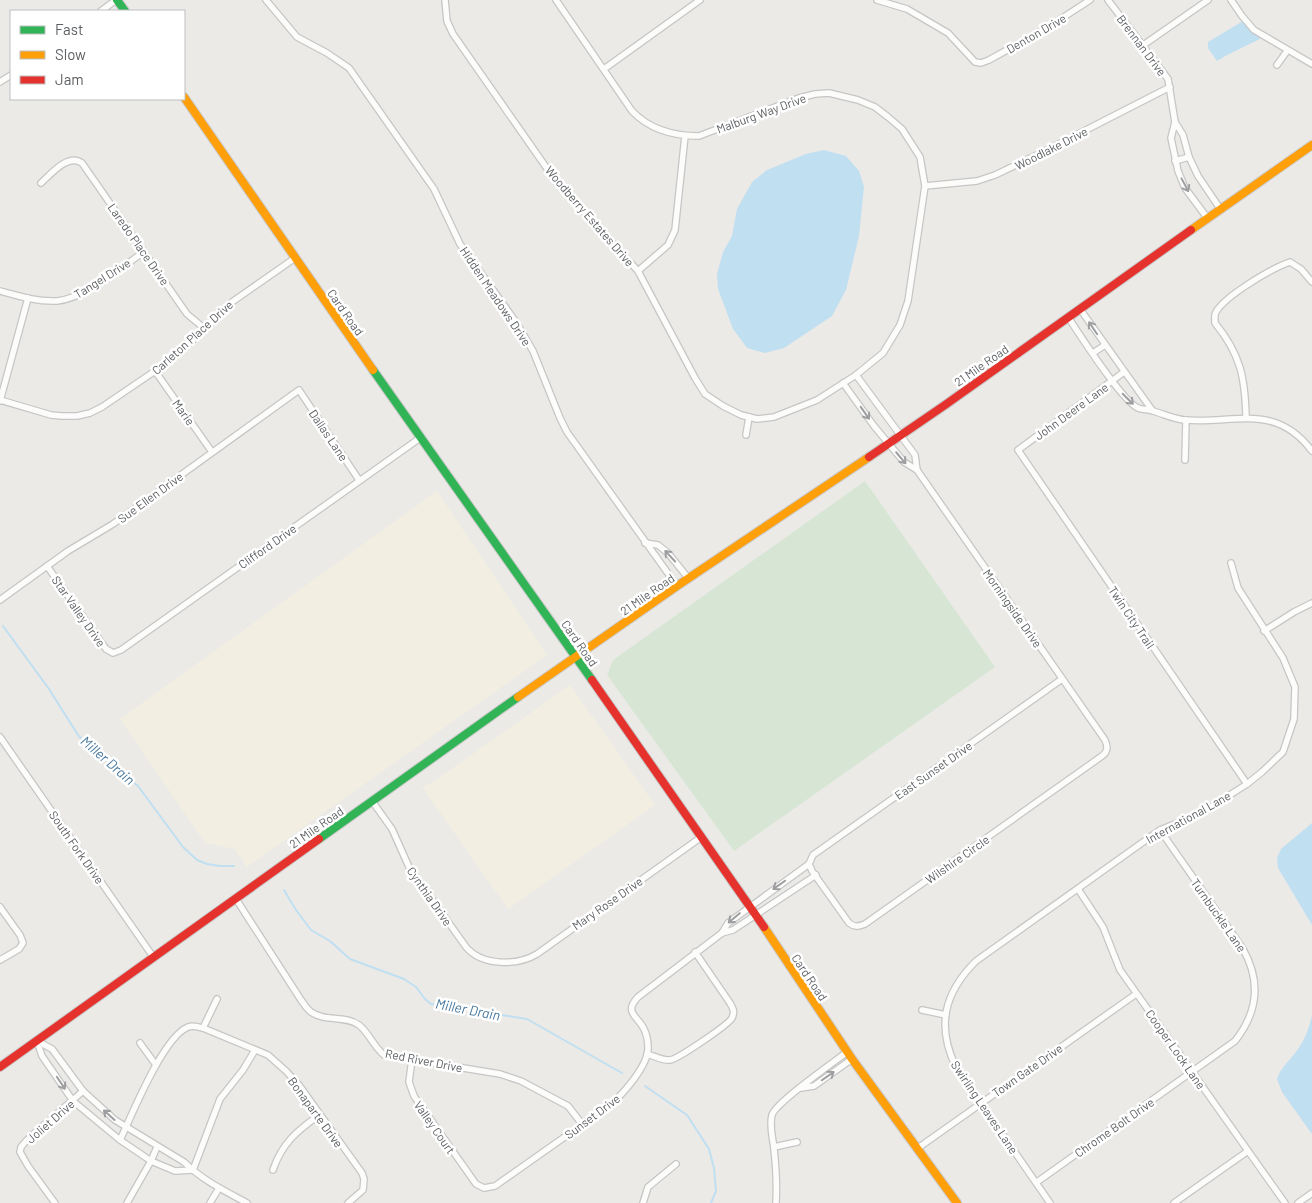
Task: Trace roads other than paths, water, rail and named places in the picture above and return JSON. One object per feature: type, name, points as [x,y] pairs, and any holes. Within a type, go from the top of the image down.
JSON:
[{"type":"street","points":[[102,10],[117,0]]},
{"type":"street","name":"Hidden Meadows Drive","points":[[266,0],[297,36],[327,52],[349,68],[434,189],[460,244],[516,322],[534,351],[567,432],[677,586]]},
{"type":"street","name":"Woodberry Estates Drive","points":[[445,0],[447,21],[453,34],[555,180],[638,272],[705,394],[723,406],[749,417],[757,419],[774,417],[817,400],[856,375]]},
{"type":"street","name":"Malburg Way Drive","points":[[556,0],[632,111],[640,120],[665,132],[685,136],[699,136],[799,98],[829,93],[858,100],[875,107],[902,129],[920,157],[924,186],[908,301],[900,325],[883,352],[856,375]]},
{"type":"street","points":[[604,69],[700,0]]},
{"type":"street","name":"Denton Drive","points":[[877,0],[907,9],[948,33],[975,62],[981,63],[1050,26],[1090,0]]},
{"type":"street","name":"Brennan Drive","points":[[1108,0],[1168,79],[1175,122],[1171,138],[1175,161],[1186,188],[1208,219]]},
{"type":"street","points":[[1142,46],[1208,0]]},
{"type":"street","points":[[1231,0],[1254,30],[1312,64]]},
{"type":"street","points":[[1276,66],[1287,51]]},
{"type":"street","name":"Woodlake Drive","points":[[924,186],[977,181],[995,175],[1170,87]]},
{"type":"street","name":"Card Road","points":[[185,98],[420,438],[576,657],[756,916],[847,1052],[957,1203]]},
{"type":"street","name":"Brennan Drive","points":[[1175,122],[1183,135],[1189,157],[1198,176],[1221,210]]},
{"type":"street","points":[[638,272],[668,245],[675,230],[685,136]]},
{"type":"street","name":"21 Mile Road","points":[[0,1067],[677,586],[900,435],[1312,146]]},
{"type":"street","points":[[1175,161],[1189,157]]},
{"type":"street","name":"Laredo Place Drive","points":[[41,183],[61,166],[74,160],[82,163],[187,314],[205,329]]},
{"type":"street","name":"Tangel Drive","points":[[0,291],[28,298],[57,301],[74,297],[144,252]]},
{"type":"street","name":"Carleton Place Drive","points":[[0,401],[51,415],[77,416],[90,413],[108,404],[155,371],[205,329],[232,302],[295,258]]},
{"type":"street","points":[[1246,417],[1243,375],[1233,349],[1215,323],[1216,312],[1221,306],[1262,275],[1275,267],[1290,262],[1301,269],[1312,282]]},
{"type":"street","points":[[0,401],[28,298]]},
{"type":"street","points":[[1080,309],[1152,410]]},
{"type":"street","points":[[1068,317],[1112,381],[1137,408],[1152,410],[1164,416],[1186,420],[1246,417],[1260,419],[1278,424],[1301,438],[1312,451]]},
{"type":"street","points":[[1092,353],[1105,345]]},
{"type":"street","name":"Marie","points":[[155,371],[212,452]]},
{"type":"street","name":"John Deere Lane","points":[[1018,450],[1124,372]]},
{"type":"street","name":"Morningside Drive","points":[[856,375],[915,455],[917,470],[1105,740],[1107,748]]},
{"type":"street","name":"Morningside Drive","points":[[843,383],[874,426],[907,466],[917,470]]},
{"type":"street","name":"Sue Ellen Drive","points":[[0,600],[47,566],[113,524],[299,390]]},
{"type":"street","name":"Dallas Lane","points":[[299,390],[359,480]]},
{"type":"street","points":[[746,435],[749,417]]},
{"type":"street","points":[[1184,460],[1186,420]]},
{"type":"street","name":"Clifford Drive","points":[[113,653],[121,650],[420,438]]},
{"type":"street","name":"Twin City Trail","points":[[1018,450],[1246,784]]},
{"type":"street","name":"Hidden Meadows Drive","points":[[645,543],[658,545],[663,549],[689,579]]},
{"type":"street","name":"International Lane","points":[[948,1002],[959,980],[976,961],[1160,830],[1200,814],[1246,784],[1284,752],[1294,719],[1295,687],[1283,658],[1238,588],[1231,563]]},
{"type":"street","name":"Star Valley Drive","points":[[47,566],[106,649],[113,653]]},
{"type":"street","points":[[1264,631],[1312,603]]},
{"type":"street","name":"East Sunset Drive","points":[[749,907],[809,864],[816,852],[1062,679]]},
{"type":"street","name":"South Fork Drive","points":[[0,737],[154,958]]},
{"type":"street","name":"Wilshire Circle","points":[[816,875],[849,923],[853,926],[861,926],[1104,755],[1107,748]]},
{"type":"street","name":"Cynthia Drive","points":[[372,802],[392,829],[409,867],[469,950],[482,958],[512,962]]},
{"type":"street","name":"Turnbuckle Lane","points":[[1160,830],[1243,948],[1250,960],[1254,973],[1253,1005],[1250,1019],[1244,1029],[1235,1041],[1192,1072]]},
{"type":"street","name":"Mary Rose Drive","points":[[512,962],[527,959],[537,954],[700,838]]},
{"type":"street","points":[[695,952],[730,1003],[733,1017],[726,1024],[675,1059],[665,1060],[648,1054],[648,1041],[645,1030],[632,1012],[634,1002],[695,952],[722,933],[733,930],[756,916],[816,875],[809,864]]},
{"type":"street","name":"Cooper Lock Lane","points":[[1078,889],[1103,927],[1120,970],[1285,1203]]},
{"type":"street","name":"Red River Drive","points":[[236,899],[300,1000],[316,1015],[351,1021],[360,1026],[376,1048],[384,1055],[500,1074],[521,1081],[568,1106],[582,1124]]},
{"type":"street","points":[[0,907],[23,943],[19,949],[0,960]]},
{"type":"street","points":[[722,933],[728,923],[749,907]]},
{"type":"street","name":"Town Gate Drive","points":[[918,1148],[1136,994]]},
{"type":"street","points":[[120,1140],[156,1064],[177,1035],[193,1026],[203,1028],[217,999]]},
{"type":"street","name":"Swirling Leaves Lane","points":[[948,1002],[944,1030],[951,1057],[956,1067],[1050,1203]]},
{"type":"street","points":[[922,1010],[946,1015]]},
{"type":"street","name":"Bonaparte Drive","points":[[203,1028],[268,1055],[299,1085],[362,1173],[364,1179],[363,1190],[348,1203]]},
{"type":"street","points":[[38,1040],[52,1049],[83,1091],[126,1128],[184,1162],[220,1188],[248,1203]]},
{"type":"street","points":[[38,1040],[42,1056],[73,1101],[120,1140],[151,1161],[176,1171],[193,1170]]},
{"type":"street","points":[[140,1043],[156,1064]]},
{"type":"street","points":[[193,1170],[220,1099],[243,1070],[255,1050]]},
{"type":"street","points":[[776,1203],[771,1122],[774,1109],[847,1052]]},
{"type":"street","name":"Sunset Drive","points":[[480,1187],[489,1188],[495,1186],[610,1105],[625,1091],[648,1054]]},
{"type":"street","name":"Valley Court","points":[[412,1059],[409,1082],[414,1096],[472,1180],[480,1187]]},
{"type":"street","points":[[801,1088],[814,1086],[852,1059]]},
{"type":"street","name":"Chrome Bolt Drive","points":[[1037,1182],[1192,1072]]},
{"type":"street","name":"Joliet Drive","points":[[55,1203],[20,1152],[27,1140],[83,1091]]},
{"type":"street","points":[[273,1170],[281,1150],[288,1141],[319,1115]]},
{"type":"street","points":[[774,1147],[797,1142]]},
{"type":"street","points":[[127,1203],[158,1147]]},
{"type":"street","points":[[1174,1203],[1248,1151]]},
{"type":"street","points":[[643,1203],[648,1187],[676,1164]]},
{"type":"street","points":[[210,1203],[220,1188]]},
{"type":"street","points":[[1298,1203],[1312,1193]]},
{"type":"water","points":[[1243,21],[1260,39],[1217,61],[1208,48],[1208,42]]},
{"type":"water","points":[[824,150],[846,156],[859,171],[864,187],[859,236],[846,290],[832,316],[784,348],[765,353],[747,348],[733,329],[718,289],[717,274],[723,252],[732,236],[737,209],[752,182],[767,170],[806,154]]},
{"type":"water","points":[[1312,823],[1312,925],[1278,868],[1277,858],[1281,849]]},
{"type":"water","points":[[1312,1016],[1312,1134],[1282,1092],[1277,1079],[1281,1070],[1302,1043]]},
{"type":"waterway","name":"Miller Drain","points":[[3,626],[49,689],[78,735],[88,746],[138,786],[183,847],[197,860],[207,864],[234,866]]},
{"type":"waterway","name":"Miller Drain","points":[[284,890],[311,930],[330,941],[350,959],[404,979],[416,987],[431,1004],[527,1019],[622,1073]]},
{"type":"waterway","name":"Miller Drain","points":[[645,1086],[687,1115],[709,1149],[714,1168],[716,1191],[711,1203]]}]
